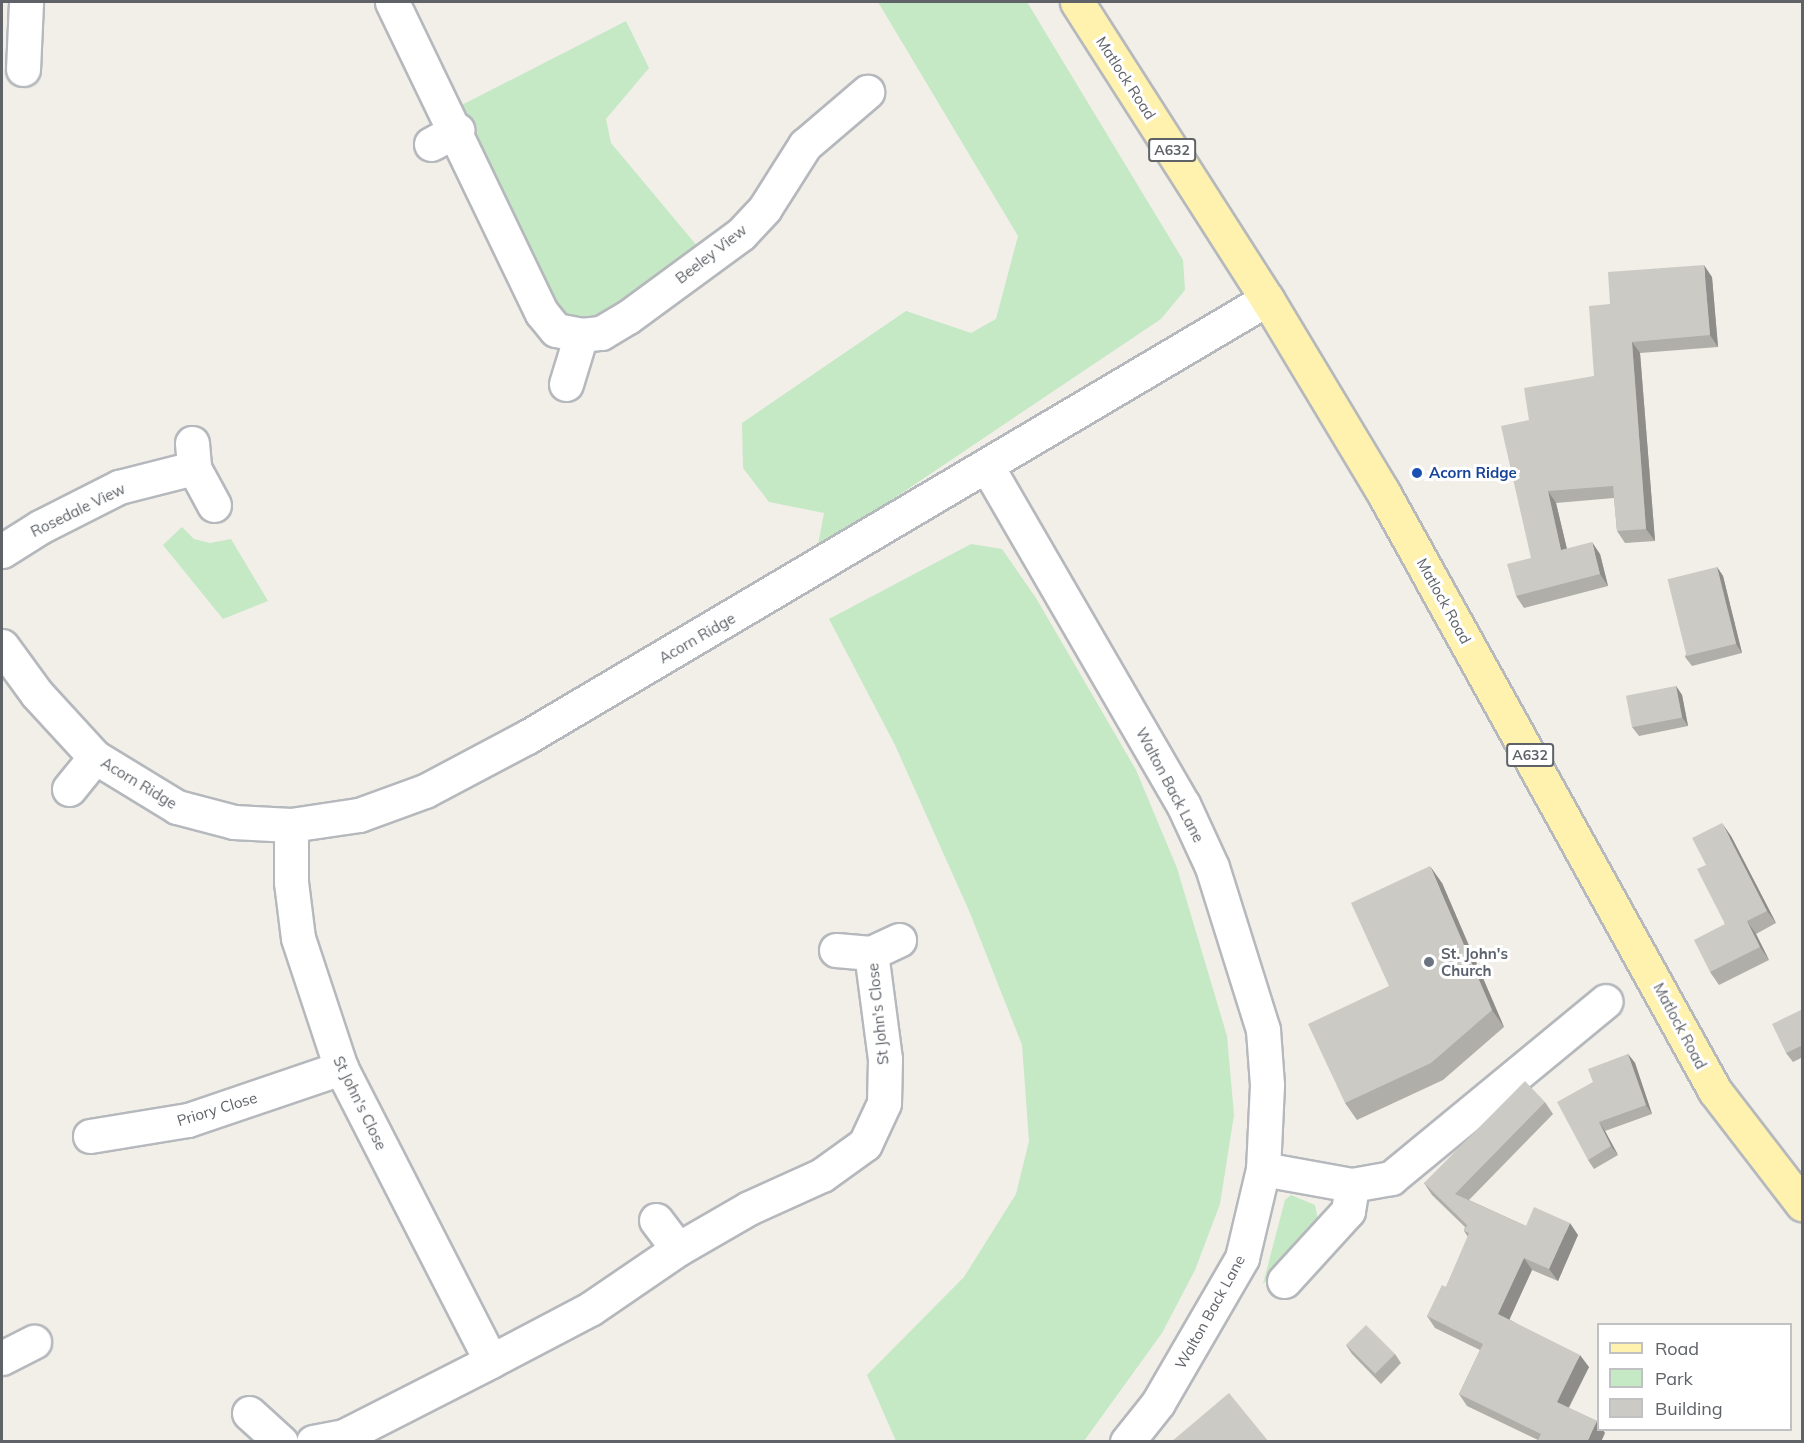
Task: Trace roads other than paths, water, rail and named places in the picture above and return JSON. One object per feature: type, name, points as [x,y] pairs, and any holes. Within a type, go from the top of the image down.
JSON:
[{"type":"main road","name":"Matlock Road","points":[[1077,2],[1267,299],[1399,521],[1715,1091],[1803,1204]]},
{"type":"street","points":[[23,69],[26,2]]},
{"type":"street","name":"Beeley View","points":[[392,2],[444,137],[542,313],[556,330],[582,334],[601,333],[628,317],[741,234],[765,208],[805,145],[867,92]]},
{"type":"street","name":"Acorn Ridge","points":[[2,646],[37,694],[95,757],[177,807],[234,822],[291,825],[359,815],[425,791],[527,737],[988,468],[1267,299]]},
{"type":"street","points":[[567,384],[582,334]]},
{"type":"street","name":"Rosedale View","points":[[2,551],[40,527],[119,487],[193,456],[214,505]]},
{"type":"street","name":"Walton Back Lane","points":[[988,468],[1183,804],[1212,867],[1247,969],[1263,1030],[1267,1085],[1263,1169],[1242,1258],[1158,1403],[1127,1442]]},
{"type":"street","name":"Acorn Ridge","points":[[69,789],[95,757]]},
{"type":"street","name":"St John's Close","points":[[291,825],[291,882],[298,938],[341,1068],[491,1361]]},
{"type":"street","name":"St John's Close","points":[[313,1442],[344,1436],[590,1309],[678,1249],[749,1209],[822,1175],[865,1144],[884,1103],[885,946],[836,950]]},
{"type":"street","points":[[1263,1169],[1353,1185],[1391,1178],[1606,1001]]},
{"type":"street","name":"Priory Close","points":[[90,1136],[188,1120],[341,1068]]},
{"type":"street","points":[[1284,1281],[1348,1211],[1353,1185]]},
{"type":"street","points":[[656,1220],[678,1249]]},
{"type":"street","points":[[2,1358],[34,1342]]},
{"type":"street","points":[[249,1413],[281,1442]]},
{"type":"place","name":"Acorn Ridge","points":[[1417,473]]},
{"type":"place","name":"St. John's Church","points":[[1429,962]]}]
